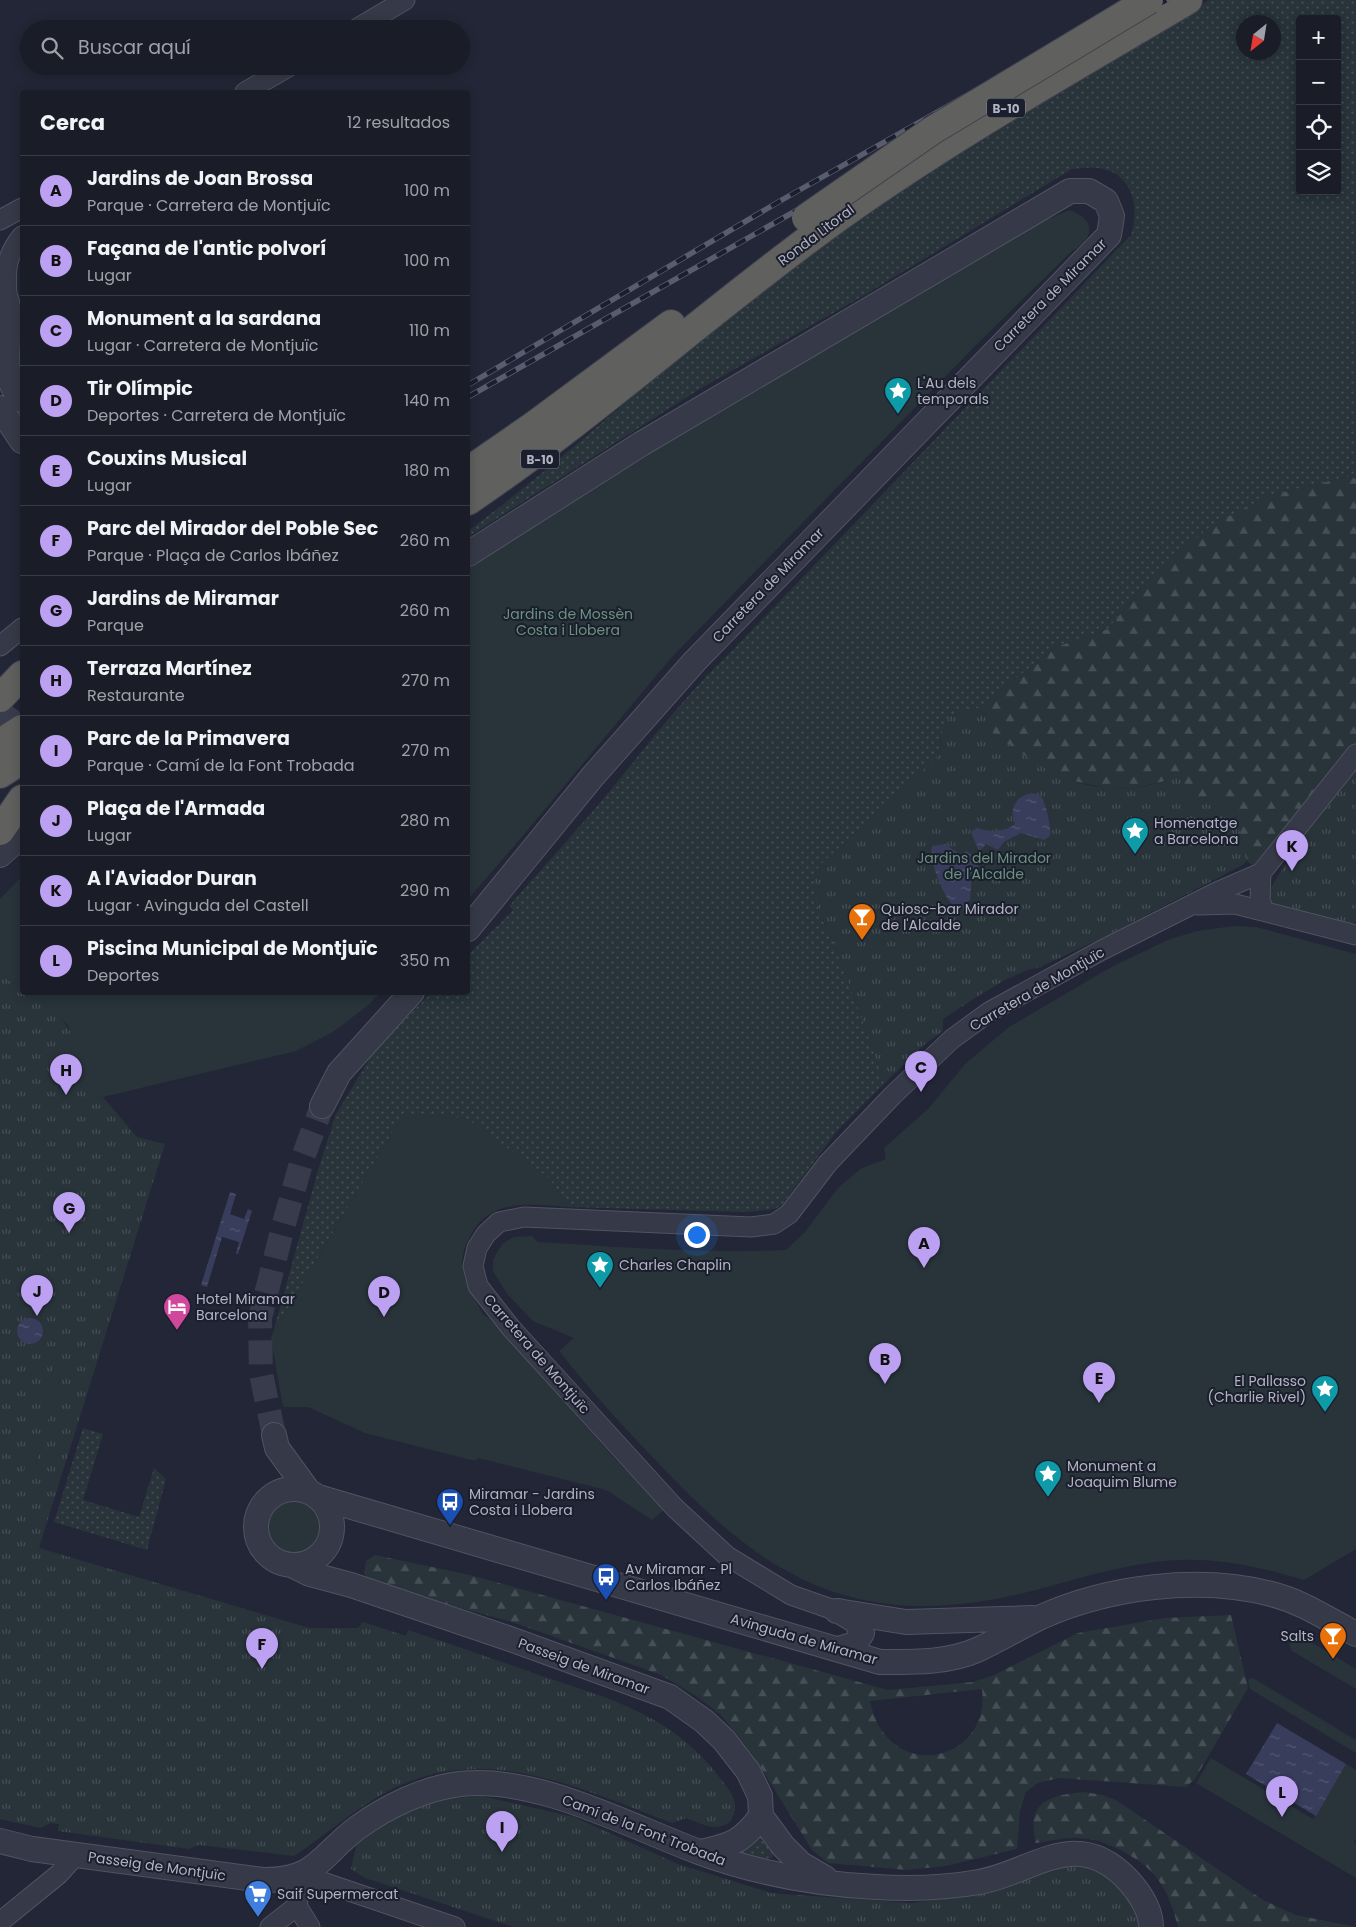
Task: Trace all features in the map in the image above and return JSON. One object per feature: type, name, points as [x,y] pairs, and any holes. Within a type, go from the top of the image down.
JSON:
[{"type":"highway","name":"Ronda Litoral","points":[[470,500],[512,471],[611,395],[795,238],[839,194],[934,130],[1149,0]]},
{"type":"highway","name":"Ronda Litoral","points":[[470,470],[795,238],[1188,0]]},
{"type":"highway","name":"B-10","points":[[470,452],[582,390]]},
{"type":"highway","name":"B-10","points":[[470,517],[576,430],[611,395]]},
{"type":"highway","points":[[0,675],[20,658]]},
{"type":"highway","points":[[0,698],[20,678]]},
{"type":"highway","points":[[0,743],[20,730]]},
{"type":"highway","points":[[0,774],[20,761]]},
{"type":"highway","points":[[0,831],[20,803]]},
{"type":"street","points":[[371,20],[405,0]]},
{"type":"street","points":[[248,90],[274,75]]},
{"type":"street","name":"Carretera de Miramar","points":[[470,553],[641,444],[1070,191],[1090,191],[1106,201],[1112,216],[1109,235],[1089,258],[1020,325],[688,668],[593,776],[470,927]]},
{"type":"street","points":[[0,220],[20,209]]},
{"type":"street","points":[[20,239],[13,248],[6,268],[4,292],[9,315],[3,344],[4,377],[15,395],[20,399]]},
{"type":"street","points":[[0,408],[20,438]]},
{"type":"street","points":[[0,646],[20,630]]},
{"type":"street","points":[[1264,911],[1260,900],[1260,873],[1356,754]]},
{"type":"street","points":[[0,856],[20,837]]},
{"type":"street","name":"Carretera de Montjuïc","points":[[837,1610],[791,1595],[727,1556],[675,1508],[522,1341],[478,1286],[473,1266],[476,1248],[486,1234],[499,1222],[524,1217],[751,1227],[774,1224],[789,1214],[834,1156],[893,1095],[952,1039],[989,1012],[1102,950],[1260,873]]},
{"type":"street","points":[[1192,906],[1213,903],[1235,904],[1356,935]]},
{"type":"street","points":[[322,1106],[339,1073],[409,995]]},
{"type":"street","points":[[270,1497],[276,1441],[330,1514],[327,1544],[305,1564],[294,1566],[272,1560],[258,1541],[255,1529],[256,1517],[261,1506],[270,1497],[288,1489],[314,1494]]},
{"type":"street","name":"Avinguda de Miramar","points":[[314,1494],[392,1520],[880,1662],[939,1660],[975,1650],[1041,1618],[1110,1594],[1186,1584],[1271,1594],[1307,1608],[1356,1634]]},
{"type":"street","name":"Avinguda de Miramar","points":[[327,1544],[347,1521],[362,1516],[392,1520]]},
{"type":"street","name":"Passeig de Miramar","points":[[327,1544],[333,1574],[351,1585]]},
{"type":"street","name":"Passeig de Miramar","points":[[294,1566],[310,1574],[351,1585],[670,1698],[704,1721],[730,1748],[748,1771],[760,1796],[761,1816],[783,1846],[801,1864],[833,1883],[878,1887],[940,1888],[982,1882],[1057,1855],[1086,1854],[1116,1867],[1139,1892],[1151,1920],[1151,1927]]},
{"type":"street","points":[[837,1610],[906,1622],[1041,1618]]},
{"type":"street","points":[[837,1610],[856,1621],[862,1633],[855,1644],[839,1649]]},
{"type":"street","name":"Camí de la Font Trobada","points":[[302,1875],[327,1857],[356,1830],[386,1809],[422,1794],[460,1784],[499,1784],[566,1798],[700,1852],[756,1870],[833,1883]]},
{"type":"street","points":[[700,1852],[731,1846],[748,1834],[761,1816]]},
{"type":"street","name":"Passeig de Montjuïc","points":[[0,1841],[32,1849],[262,1880],[284,1880],[302,1875]]},
{"type":"street","points":[[731,1846],[733,1855],[756,1870],[784,1855],[783,1846]]},
{"type":"street","points":[[0,1922],[59,1874],[77,1854]]},
{"type":"street","points":[[310,1927],[297,1906],[302,1875],[456,1927]]},
{"type":"street","points":[[270,1927],[297,1906]]},
{"type":"green space","points":[[1209,0],[1356,0],[1356,478],[1346,477],[1268,496],[1151,576],[1108,629],[1056,647],[977,709],[970,708],[940,739],[941,754],[819,866],[823,921],[834,942],[885,1083],[837,1131],[782,1205],[775,1209],[746,1212],[568,1207],[549,1178],[404,1113],[273,1333],[318,1170],[336,1114],[369,1060],[369,1055],[429,995],[470,995],[470,953],[513,910],[509,906],[601,801],[685,700],[1131,235],[1134,209],[1130,191],[1120,177],[1107,170],[1092,168],[1072,169],[863,296],[698,390],[470,536],[470,529],[509,500],[787,269],[888,196],[993,128]]},
{"type":"green space","name":"Jardins de Mossèn Costa i Llobera","points":[[1069,210],[1084,218],[1088,224],[1088,235],[1080,246],[1072,251],[976,345],[671,658],[470,897],[470,565],[701,420],[1040,223]]},
{"type":"green space","points":[[1346,477],[1356,478],[1356,754],[1261,873],[1246,860],[1235,810],[1217,802],[1179,797],[1182,777],[1135,788],[1106,788],[1060,778],[1039,767],[991,731],[987,715],[977,709],[1056,647],[1108,629],[1151,576],[1212,525],[1268,496]]},
{"type":"green space","name":"Jardins del Mirador de l'Alcalde","points":[[970,708],[977,709],[997,722],[991,731],[1024,755],[1056,774],[1073,781],[1091,786],[1133,788],[1182,777],[1180,797],[1217,802],[1235,810],[1246,860],[1244,864],[1233,870],[1106,936],[1038,968],[1028,970],[1003,981],[976,997],[943,1019],[943,1031],[925,1044],[885,1083],[834,942],[825,925],[818,905],[815,885],[816,875],[819,866],[941,754],[941,738],[945,724],[955,713]]},
{"type":"green space","points":[[1356,760],[1356,922],[1348,925],[1271,905],[1267,894],[1309,826]]},
{"type":"green space","points":[[20,878],[20,988],[0,974],[0,899]]},
{"type":"green space","points":[[1233,926],[1256,927],[1356,954],[1356,1549],[1304,1580],[1226,1562],[1173,1560],[1121,1568],[995,1599],[942,1606],[894,1605],[850,1597],[809,1582],[770,1561],[734,1535],[697,1503],[621,1424],[559,1351],[574,1338],[533,1321],[507,1294],[493,1271],[493,1260],[502,1244],[514,1237],[532,1236],[538,1242],[662,1249],[786,1250],[805,1232],[838,1188],[860,1169],[886,1159],[884,1148],[929,1108],[965,1064],[1009,1027],[1113,966],[1170,939],[1197,931]]},
{"type":"green space","points":[[0,974],[20,988],[20,995],[31,995],[54,1011],[68,1028],[72,1035],[74,1046],[64,1072],[73,1075],[72,1077],[90,1086],[99,1098],[103,1097],[137,1137],[165,1144],[39,1548],[309,1628],[358,1628],[363,1622],[406,1636],[408,1630],[617,1702],[640,1712],[662,1725],[682,1739],[702,1757],[731,1793],[735,1809],[731,1821],[726,1825],[709,1826],[686,1818],[672,1823],[561,1783],[524,1774],[487,1769],[450,1771],[412,1780],[374,1799],[294,1856],[199,1845],[189,1849],[58,1831],[59,1824],[51,1823],[40,1828],[0,1819]]},
{"type":"green space","points":[[31,995],[378,995],[366,1007],[333,1032],[296,1051],[99,1098],[90,1086],[72,1077],[73,1075],[64,1072],[74,1043],[68,1025]]},
{"type":"green space","points":[[404,1113],[466,1118],[549,1178],[568,1207],[514,1206],[502,1208],[491,1213],[480,1221],[464,1249],[462,1258],[463,1272],[483,1315],[489,1318],[616,1460],[665,1509],[652,1520],[606,1490],[478,1458],[475,1461],[365,1433],[308,1407],[283,1407],[271,1338],[273,1333]]},
{"type":"green space","points":[[56,1358],[65,1361],[46,1428],[38,1426]]},
{"type":"green space","points":[[83,1428],[103,1434],[83,1500],[139,1517],[154,1468],[166,1479],[147,1550],[54,1522]]},
{"type":"green space","points":[[35,1436],[43,1439],[31,1480],[22,1477]]},
{"type":"green space","points":[[288,1500],[298,1500],[308,1504],[316,1512],[320,1527],[316,1542],[308,1550],[298,1554],[288,1554],[278,1550],[270,1542],[266,1532],[266,1522],[270,1512],[278,1504]]},
{"type":"green space","points":[[375,1555],[470,1575],[888,1690],[973,1682],[994,1675],[1078,1633],[1165,1618],[1231,1615],[1248,1688],[1195,1779],[1186,1787],[1059,1778],[1038,1783],[1026,1792],[1020,1809],[1017,1849],[946,1866],[907,1870],[828,1863],[812,1850],[753,1755],[721,1715],[696,1696],[661,1675],[515,1623],[377,1585],[368,1580],[364,1573],[366,1561]],"holes":[[[982,1689],[980,1714],[971,1734],[955,1748],[936,1755],[915,1754],[896,1745],[880,1728],[870,1701]]]},
{"type":"green space","points":[[1296,1633],[1356,1669],[1356,1689],[1292,1651],[1289,1645]]},
{"type":"green space","points":[[1253,1678],[1356,1740],[1356,1753],[1250,1689],[1248,1680]]},
{"type":"green space","points":[[1211,1758],[1313,1819],[1346,1764],[1356,1770],[1356,1838],[1354,1842],[1356,1844],[1356,1878],[1196,1783]]},
{"type":"green space","points":[[1084,1792],[1103,1795],[1116,1800],[1263,1900],[1296,1915],[1356,1927],[1178,1927],[1170,1900],[1164,1889],[1151,1871],[1131,1856],[1108,1844],[1088,1839],[1067,1838],[1035,1843],[1033,1821],[1041,1805],[1054,1798]]},
{"type":"green space","points":[[482,1796],[574,1817],[678,1864],[771,1893],[911,1903],[997,1891],[1040,1869],[1068,1865],[1095,1867],[1132,1895],[1142,1927],[514,1927],[365,1878],[351,1869],[357,1842],[414,1808],[451,1798]]},
{"type":"green space","points":[[760,1831],[772,1849],[773,1857],[766,1859],[742,1855],[740,1851]]},
{"type":"water","points":[[1032,793],[1042,798],[1047,812],[1050,836],[1044,840],[1021,833],[1004,842],[998,850],[986,844],[979,852],[971,832],[977,828],[997,831],[1015,824],[1012,813],[1015,804],[1022,797]]},
{"type":"water","points":[[945,844],[961,855],[967,851],[978,862],[978,870],[972,875],[970,900],[959,908],[948,899],[935,870],[931,851],[932,846]]},
{"type":"water","points":[[230,1192],[236,1194],[230,1214],[244,1219],[248,1209],[252,1211],[238,1254],[236,1254],[239,1242],[222,1237],[207,1287],[201,1285]]},
{"type":"water","points":[[30,1318],[39,1322],[43,1331],[39,1340],[30,1344],[21,1340],[17,1331],[21,1322]]},
{"type":"water","points":[[1277,1723],[1346,1764],[1316,1816],[1246,1774]]},
{"type":"tunnel","points":[[0,732],[20,704]]},
{"type":"tunnel","points":[[274,1435],[261,1374],[260,1318],[302,1160],[322,1106]]},
{"type":"railway","points":[[470,384],[780,201],[1040,54],[1131,0]]},
{"type":"railway","points":[[470,396],[1167,0]]},
{"type":"place","name":"L'Au dels temporals","points":[[898,415]]},
{"type":"place","name":"Homenatge a Barcelona","points":[[1135,855]]},
{"type":"place","name":"A l'Aviador Duran","points":[[1292,871]]},
{"type":"place","name":"Quiosc-bar Mirador de l'Alcalde","points":[[862,941]]},
{"type":"place","name":"Monument a la sardana","points":[[921,1092]]},
{"type":"place","name":"Terraza Martínez","points":[[66,1095]]},
{"type":"place","name":"Jardins de Miramar","points":[[69,1233]]},
{"type":"place","name":"Jardins de Joan Brossa","points":[[924,1268]]},
{"type":"place","name":"Charles Chaplin","points":[[600,1289]]},
{"type":"place","name":"Plaça de l'Armada","points":[[37,1316]]},
{"type":"place","name":"Tir Olímpic","points":[[384,1317]]},
{"type":"place","name":"Hotel Miramar Barcelona","points":[[177,1331]]},
{"type":"place","name":"Façana de l'antic polvorí","points":[[885,1384]]},
{"type":"place","name":"Couxins Musical","points":[[1099,1403]]},
{"type":"place","name":"El Pallasso (Charlie Rivel)","points":[[1325,1413]]},
{"type":"place","name":"Monument a Joaquim Blume","points":[[1048,1498]]},
{"type":"place","name":"Miramar - Jardins Costa i Llobera","points":[[450,1526]]},
{"type":"place","name":"Av Miramar - Pl Carlos Ibáñez","points":[[606,1601]]},
{"type":"place","name":"Salts","points":[[1333,1660]]},
{"type":"place","name":"Parc del Mirador del Poble Sec","points":[[262,1669]]},
{"type":"place","name":"Piscina Municipal de Montjuïc","points":[[1282,1817]]},
{"type":"place","name":"Parc de la Primavera","points":[[502,1852]]},
{"type":"place","name":"Saif Supermercat","points":[[258,1918]]}]
